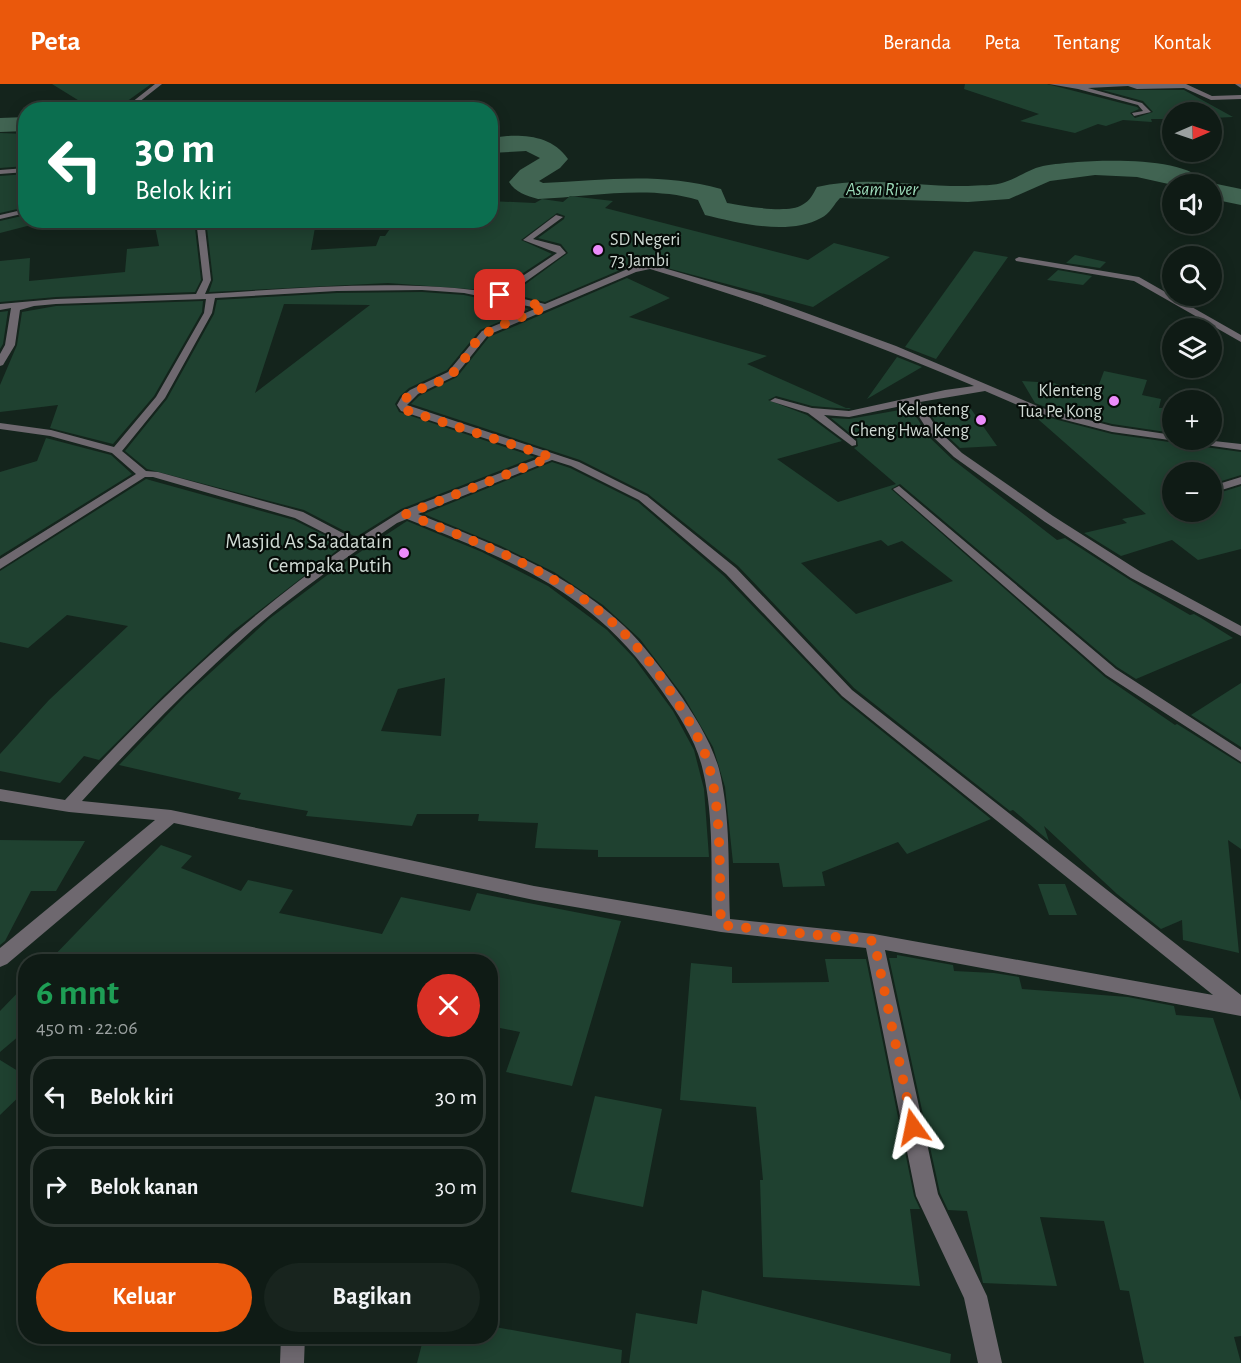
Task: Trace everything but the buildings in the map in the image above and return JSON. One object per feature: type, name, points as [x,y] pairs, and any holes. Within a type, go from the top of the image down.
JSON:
[{"type":"street","points":[[136,102],[159,85],[170,84]]},
{"type":"street","points":[[1052,84],[1078,87],[1128,84],[1144,87],[1183,85],[1211,98],[1241,98]]},
{"type":"street","points":[[1071,84],[1140,104],[1149,111],[1134,114]]},
{"type":"street","points":[[1144,87],[1155,92]]},
{"type":"street","points":[[1230,98],[1241,103]]},
{"type":"street","points":[[0,172],[18,171]]},
{"type":"street","points":[[0,217],[18,213]]},
{"type":"street","points":[[500,295],[562,253],[557,248],[527,240],[559,217]]},
{"type":"street","points":[[200,297],[207,280],[201,228]]},
{"type":"street","points":[[1019,259],[1136,279],[1241,339]]},
{"type":"street","points":[[1162,436],[1112,429],[1038,410],[892,348],[757,298],[656,267],[640,267],[485,333],[474,342],[464,364],[447,378],[410,395],[402,405],[405,410],[551,457],[609,479],[643,498],[705,547],[847,693],[1241,1007]]},
{"type":"street","points":[[0,307],[339,288],[468,291],[500,295],[545,307]]},
{"type":"street","points":[[116,451],[160,398],[208,313],[211,296]]},
{"type":"street","points":[[0,363],[10,345],[16,308],[26,304]]},
{"type":"street","points":[[775,401],[812,411],[865,412],[914,400],[985,388]]},
{"type":"street","points":[[914,400],[934,432],[967,461],[1136,576],[1241,632]]},
{"type":"street","points":[[812,411],[852,443]]},
{"type":"street","points":[[0,426],[51,433],[116,451],[143,474]]},
{"type":"street","points":[[1222,445],[1241,447]]},
{"type":"street","points":[[69,806],[134,734],[246,629],[357,545],[393,520],[406,514],[551,457]]},
{"type":"street","points":[[0,566],[143,474],[154,474],[299,515],[357,545]]},
{"type":"street","points":[[1222,487],[1241,480]]},
{"type":"street","points":[[899,489],[1111,672],[1241,757]]},
{"type":"street","points":[[406,514],[479,543],[555,578],[609,616],[658,670],[691,724],[710,769],[716,817],[721,925]]},
{"type":"street","points":[[0,795],[69,806],[171,816],[534,893],[721,925],[874,941],[1241,1007]]},
{"type":"street","points":[[0,958],[171,816]]},
{"type":"street","points":[[874,941],[927,1196],[975,1296],[990,1363]]},
{"type":"street","points":[[292,1363],[293,1344]]},
{"type":"waterway","points":[[0,125],[18,124]]},
{"type":"waterway","name":"Asam River","points":[[498,145],[534,145],[550,153],[555,159],[522,182],[538,191],[626,186],[672,187],[711,195],[715,209],[773,217],[808,214],[818,207],[827,193],[840,190],[968,194],[1009,191],[1043,174],[1095,167],[1137,169],[1166,174]]},
{"type":"waterway","name":"Asam River","points":[[1222,193],[1241,197]]},
{"type":"place","name":"SD Negeri 73 Jambi","points":[[598,250]]},
{"type":"place","name":"Klenteng Tua Pe Kong","points":[[1114,401]]},
{"type":"place","name":"Kelenteng Cheng Hwa Keng","points":[[981,420]]},
{"type":"place","name":"Masjid As Sa'adatain Cempaka Putih","points":[[404,553]]},
{"type":"route","points":[[500,295],[545,307],[485,333],[474,342],[464,364],[447,378],[410,395],[402,405],[405,410],[551,457],[406,514],[479,543],[555,578],[609,616],[658,670],[691,724],[710,769],[716,817],[721,925],[874,941],[913,1127]]}]
